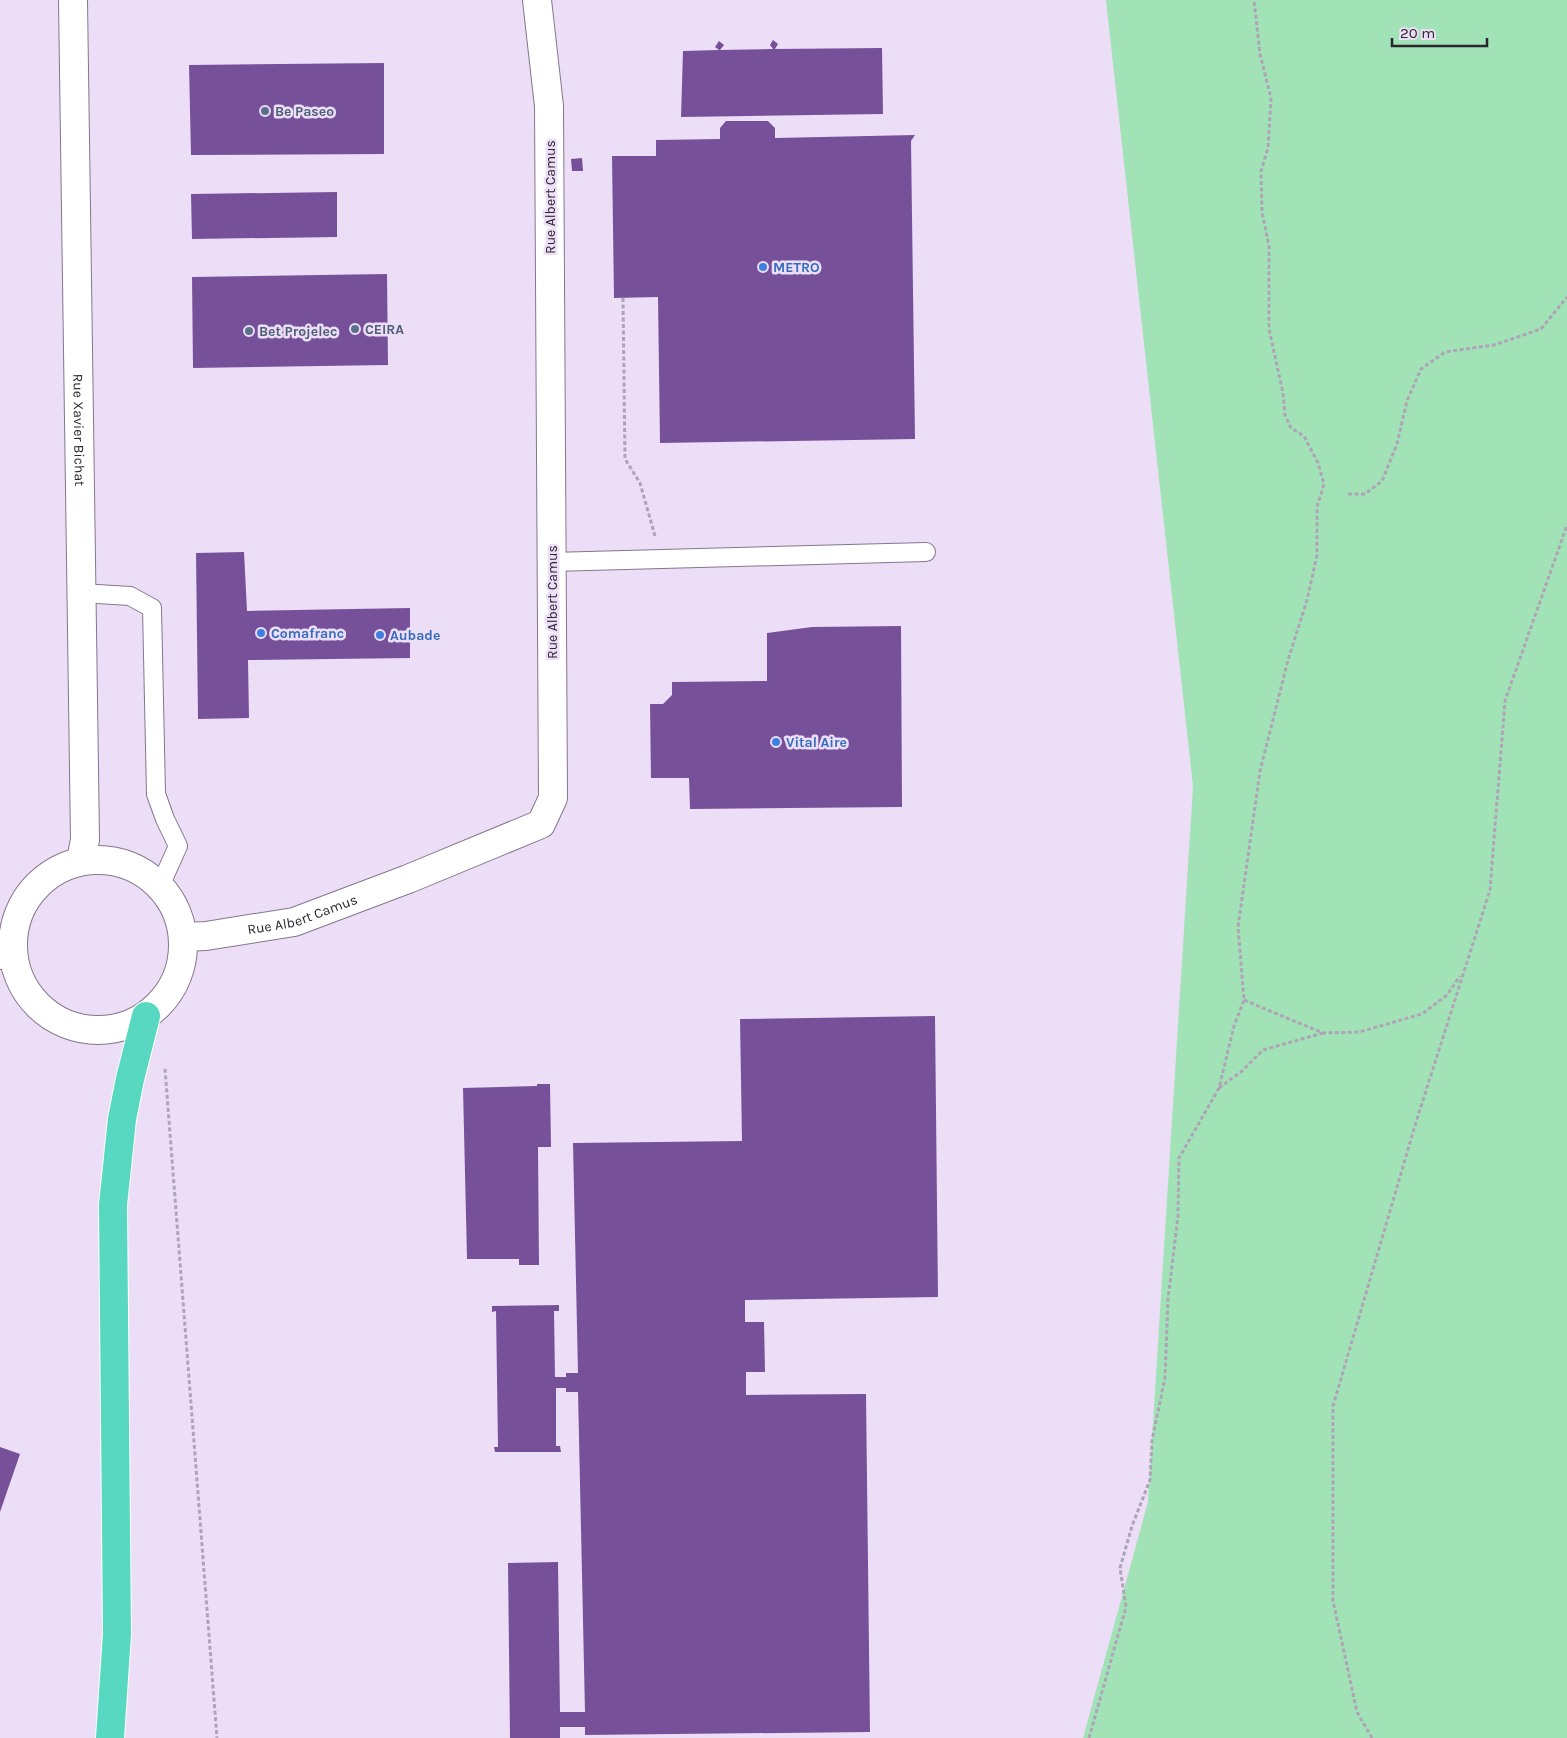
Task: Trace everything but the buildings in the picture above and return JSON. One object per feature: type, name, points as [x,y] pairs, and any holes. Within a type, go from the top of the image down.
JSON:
[{"type":"highway","points":[[110,1738],[114,1695],[117,1616],[113,1205],[122,1119],[146,1016]]},
{"type":"main road","name":"Rue Xavier Bichat","points":[[73,0],[84,840],[81,860]]},
{"type":"main road","name":"Rue Albert Camus","points":[[183,937],[206,936],[294,922],[408,879],[541,824],[553,798],[549,106],[537,0]]},
{"type":"main road","points":[[81,860],[110,860],[137,868],[160,886],[176,910],[183,937],[182,961],[174,984],[160,1004],[146,1016],[119,1028],[89,1031],[60,1023],[36,1006],[19,981],[6,953],[15,921],[29,893],[52,872],[81,860]]},
{"type":"lane","points":[[551,562],[926,552]]},
{"type":"lane","points":[[81,593],[130,596],[152,608],[156,794],[178,846],[160,886]]},
{"type":"path","points":[[1089,1738],[1126,1607],[1120,1568],[1132,1526],[1150,1480],[1152,1440],[1165,1378],[1168,1299],[1178,1216],[1179,1158],[1219,1088],[1234,1026],[1244,1000],[1238,927],[1260,771],[1288,660],[1307,600],[1318,555],[1317,507],[1324,484],[1318,463],[1304,436],[1291,428],[1285,416],[1283,393],[1269,329],[1270,246],[1262,212],[1261,171],[1268,148],[1271,98],[1260,54],[1254,0]]},
{"type":"path","points":[[1348,494],[1365,494],[1382,481],[1397,444],[1407,401],[1421,369],[1445,352],[1494,345],[1541,329],[1567,297]]},
{"type":"path","points":[[623,298],[625,459],[640,482],[662,560]]},
{"type":"path","points":[[1372,1738],[1357,1712],[1333,1601],[1333,1406],[1416,1122],[1490,890],[1505,701],[1567,525]]},
{"type":"path","points":[[1219,1088],[1242,1072],[1263,1050],[1323,1033],[1360,1032],[1422,1014],[1447,995],[1463,971]]},
{"type":"path","points":[[1244,1000],[1323,1033]]},
{"type":"path","points":[[165,1063],[217,1738]]},
{"type":"green space","points":[[1106,0],[1567,0],[1567,1738],[1083,1738],[1148,1502],[1193,786]]},
{"type":"place","name":"Be Paseo","points":[[265,111]]},
{"type":"place","name":"METRO","points":[[763,267]]},
{"type":"place","name":"CEIRA","points":[[355,329]]},
{"type":"place","name":"Bet Projelec","points":[[249,331]]},
{"type":"place","name":"Comafranc","points":[[261,633]]},
{"type":"place","name":"Aubade","points":[[380,635]]},
{"type":"place","name":"Vital Aire","points":[[776,742]]}]
